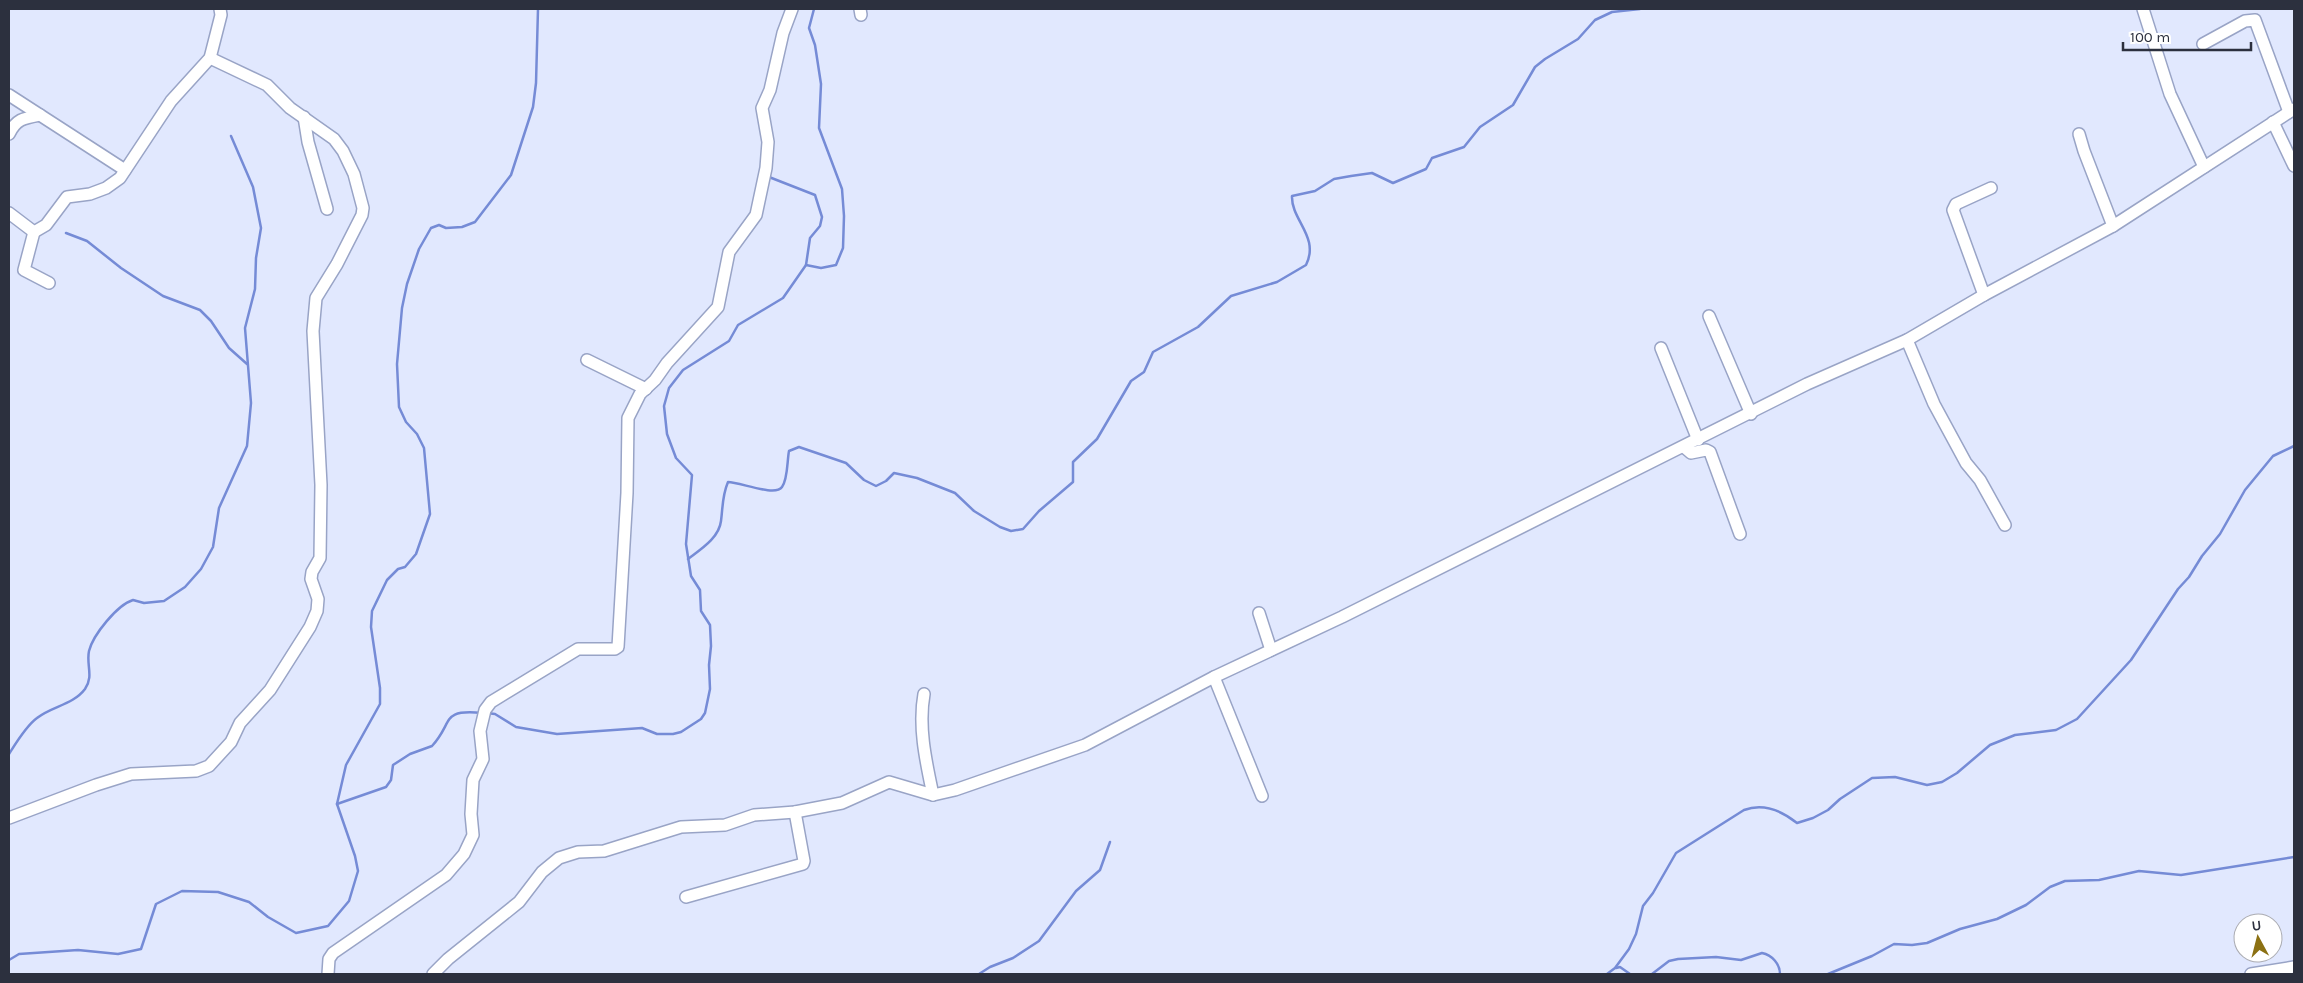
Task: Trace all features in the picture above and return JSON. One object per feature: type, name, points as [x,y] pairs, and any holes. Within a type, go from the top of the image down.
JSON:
[{"type":"street","points":[[49,283],[24,270],[34,232],[46,225],[67,197],[90,194],[106,188],[120,178],[171,101],[210,58],[221,15],[220,9]]},
{"type":"street","points":[[328,974],[329,958],[333,953],[446,875],[464,854],[472,835],[473,780],[483,759],[480,731],[485,710],[491,702],[578,648],[607,651],[615,650],[618,646],[628,492],[628,418],[640,394],[718,307],[722,276],[729,252],[756,215],[766,168],[768,142],[762,108],[770,90],[783,33],[792,9]]},
{"type":"street","points":[[2143,9],[2170,94],[2204,167]]},
{"type":"street","points":[[433,974],[448,959],[519,902],[542,872],[559,858],[578,852],[604,851],[681,827],[725,824],[754,815],[795,812],[854,800],[875,787],[889,782],[933,795],[955,790],[1085,745],[1214,677],[1751,414],[1807,384],[1907,340],[1984,295],[2113,226],[2292,111],[2255,20],[2246,21],[2204,44]]},
{"type":"street","points":[[9,818],[96,784],[131,774],[196,772],[209,766],[231,742],[240,723],[270,690],[310,627],[318,605],[318,599],[311,579],[312,572],[320,558],[322,485],[313,331],[316,298],[337,264],[362,215],[363,208],[354,174],[343,151],[334,139],[304,116],[290,108],[267,85],[210,58]]},
{"type":"street","points":[[9,95],[125,170]]},
{"type":"street","points":[[9,134],[14,123],[19,119],[40,115]]},
{"type":"street","points":[[304,116],[308,142],[327,209]]},
{"type":"street","points":[[2273,122],[2294,166]]},
{"type":"street","points":[[2079,134],[2084,152],[2113,226]]},
{"type":"street","points":[[1984,295],[1953,210],[1956,204],[1991,188]]},
{"type":"street","points":[[9,213],[34,232]]},
{"type":"street","points":[[1709,316],[1751,414]]},
{"type":"street","points":[[1907,340],[1934,404],[1966,463],[1980,480],[2005,525]]},
{"type":"street","points":[[1661,348],[1698,440]]},
{"type":"street","points":[[587,360],[646,389]]},
{"type":"street","points":[[1684,447],[1691,453],[1706,450],[1710,452],[1740,534]]},
{"type":"street","points":[[1258,613],[1271,650]]},
{"type":"street","points":[[1214,677],[1262,796]]},
{"type":"street","points":[[924,694],[921,711],[925,753],[933,795]]},
{"type":"street","points":[[686,897],[802,864],[804,861],[795,812]]},
{"type":"street","points":[[2251,974],[2294,967]]},
{"type":"waterway","points":[[9,960],[19,954],[78,950],[118,954],[141,949],[156,904],[182,891],[218,892],[249,902],[268,917],[296,933],[328,926],[349,901],[358,871],[355,856],[337,804],[346,765],[380,704],[380,688],[371,627],[372,611],[387,580],[398,569],[405,567],[416,554],[430,514],[424,448],[417,434],[406,422],[399,407],[397,364],[402,308],[407,284],[419,249],[431,228],[439,225],[446,228],[462,227],[475,222],[511,175],[533,107],[536,83],[538,9]]},
{"type":"waterway","points":[[487,713],[495,714],[516,727],[557,734],[642,728],[657,734],[673,734],[681,732],[701,719],[705,713],[710,689],[710,625],[701,611],[700,590],[691,576],[686,544],[692,475],[676,458],[667,434],[664,406],[669,388],[683,370],[729,341],[738,325],[783,298],[806,265],[821,268],[836,265],[843,248],[844,216],[842,189],[819,128],[821,84],[815,45],[809,28],[814,9]]},
{"type":"waterway","points":[[688,559],[709,543],[717,533],[720,527],[728,482],[765,490],[778,490],[784,484],[789,451],[799,447],[846,463],[864,480],[876,486],[886,481],[894,473],[917,478],[955,493],[974,511],[1000,527],[1011,531],[1023,529],[1039,511],[1073,482],[1073,462],[1097,439],[1131,381],[1144,372],[1153,352],[1198,327],[1231,296],[1277,282],[1306,265],[1310,246],[1293,205],[1292,196],[1315,191],[1334,179],[1372,173],[1393,183],[1426,169],[1432,158],[1464,147],[1480,127],[1513,105],[1535,67],[1578,39],[1595,20],[1612,12],[1640,9]]},
{"type":"waterway","points":[[9,754],[33,721],[43,714],[75,699],[85,689],[89,680],[88,656],[91,644],[106,621],[120,608],[133,600],[144,603],[164,601],[185,587],[201,569],[213,547],[219,508],[247,446],[251,403],[245,328],[255,289],[256,258],[261,228],[253,187],[231,136]]},
{"type":"waterway","points":[[769,177],[815,195],[822,217],[820,226],[810,238],[806,265]]},
{"type":"waterway","points":[[66,233],[87,241],[121,268],[163,296],[200,310],[211,321],[229,348],[247,364]]},
{"type":"waterway","points":[[1607,974],[1615,968],[1629,949],[1636,934],[1643,906],[1653,893],[1676,853],[1744,810],[1758,807],[1772,809],[1797,823],[1813,818],[1828,810],[1840,799],[1872,778],[1895,777],[1927,785],[1942,782],[1957,773],[1990,745],[2015,735],[2056,730],[2077,719],[2131,660],[2178,589],[2220,534],[2245,490],[2273,456],[2294,446]]},
{"type":"waterway","points":[[337,804],[386,787],[391,780],[393,765],[410,754],[432,746],[439,738],[449,719],[454,715],[469,712],[482,713]]},
{"type":"waterway","points":[[979,974],[990,967],[1013,958],[1039,941],[1076,891],[1100,870],[1110,842]]},
{"type":"waterway","points":[[1828,974],[1872,956],[1894,944],[1912,945],[1927,943],[1960,929],[1997,919],[2026,905],[2050,887],[2065,881],[2099,880],[2139,871],[2181,875],[2294,857]]},
{"type":"waterway","points":[[1652,974],[1669,961],[1678,959],[1716,957],[1741,960],[1762,953],[1775,960],[1780,974]]},
{"type":"waterway","points":[[1616,968],[1620,967],[1630,974]]}]
